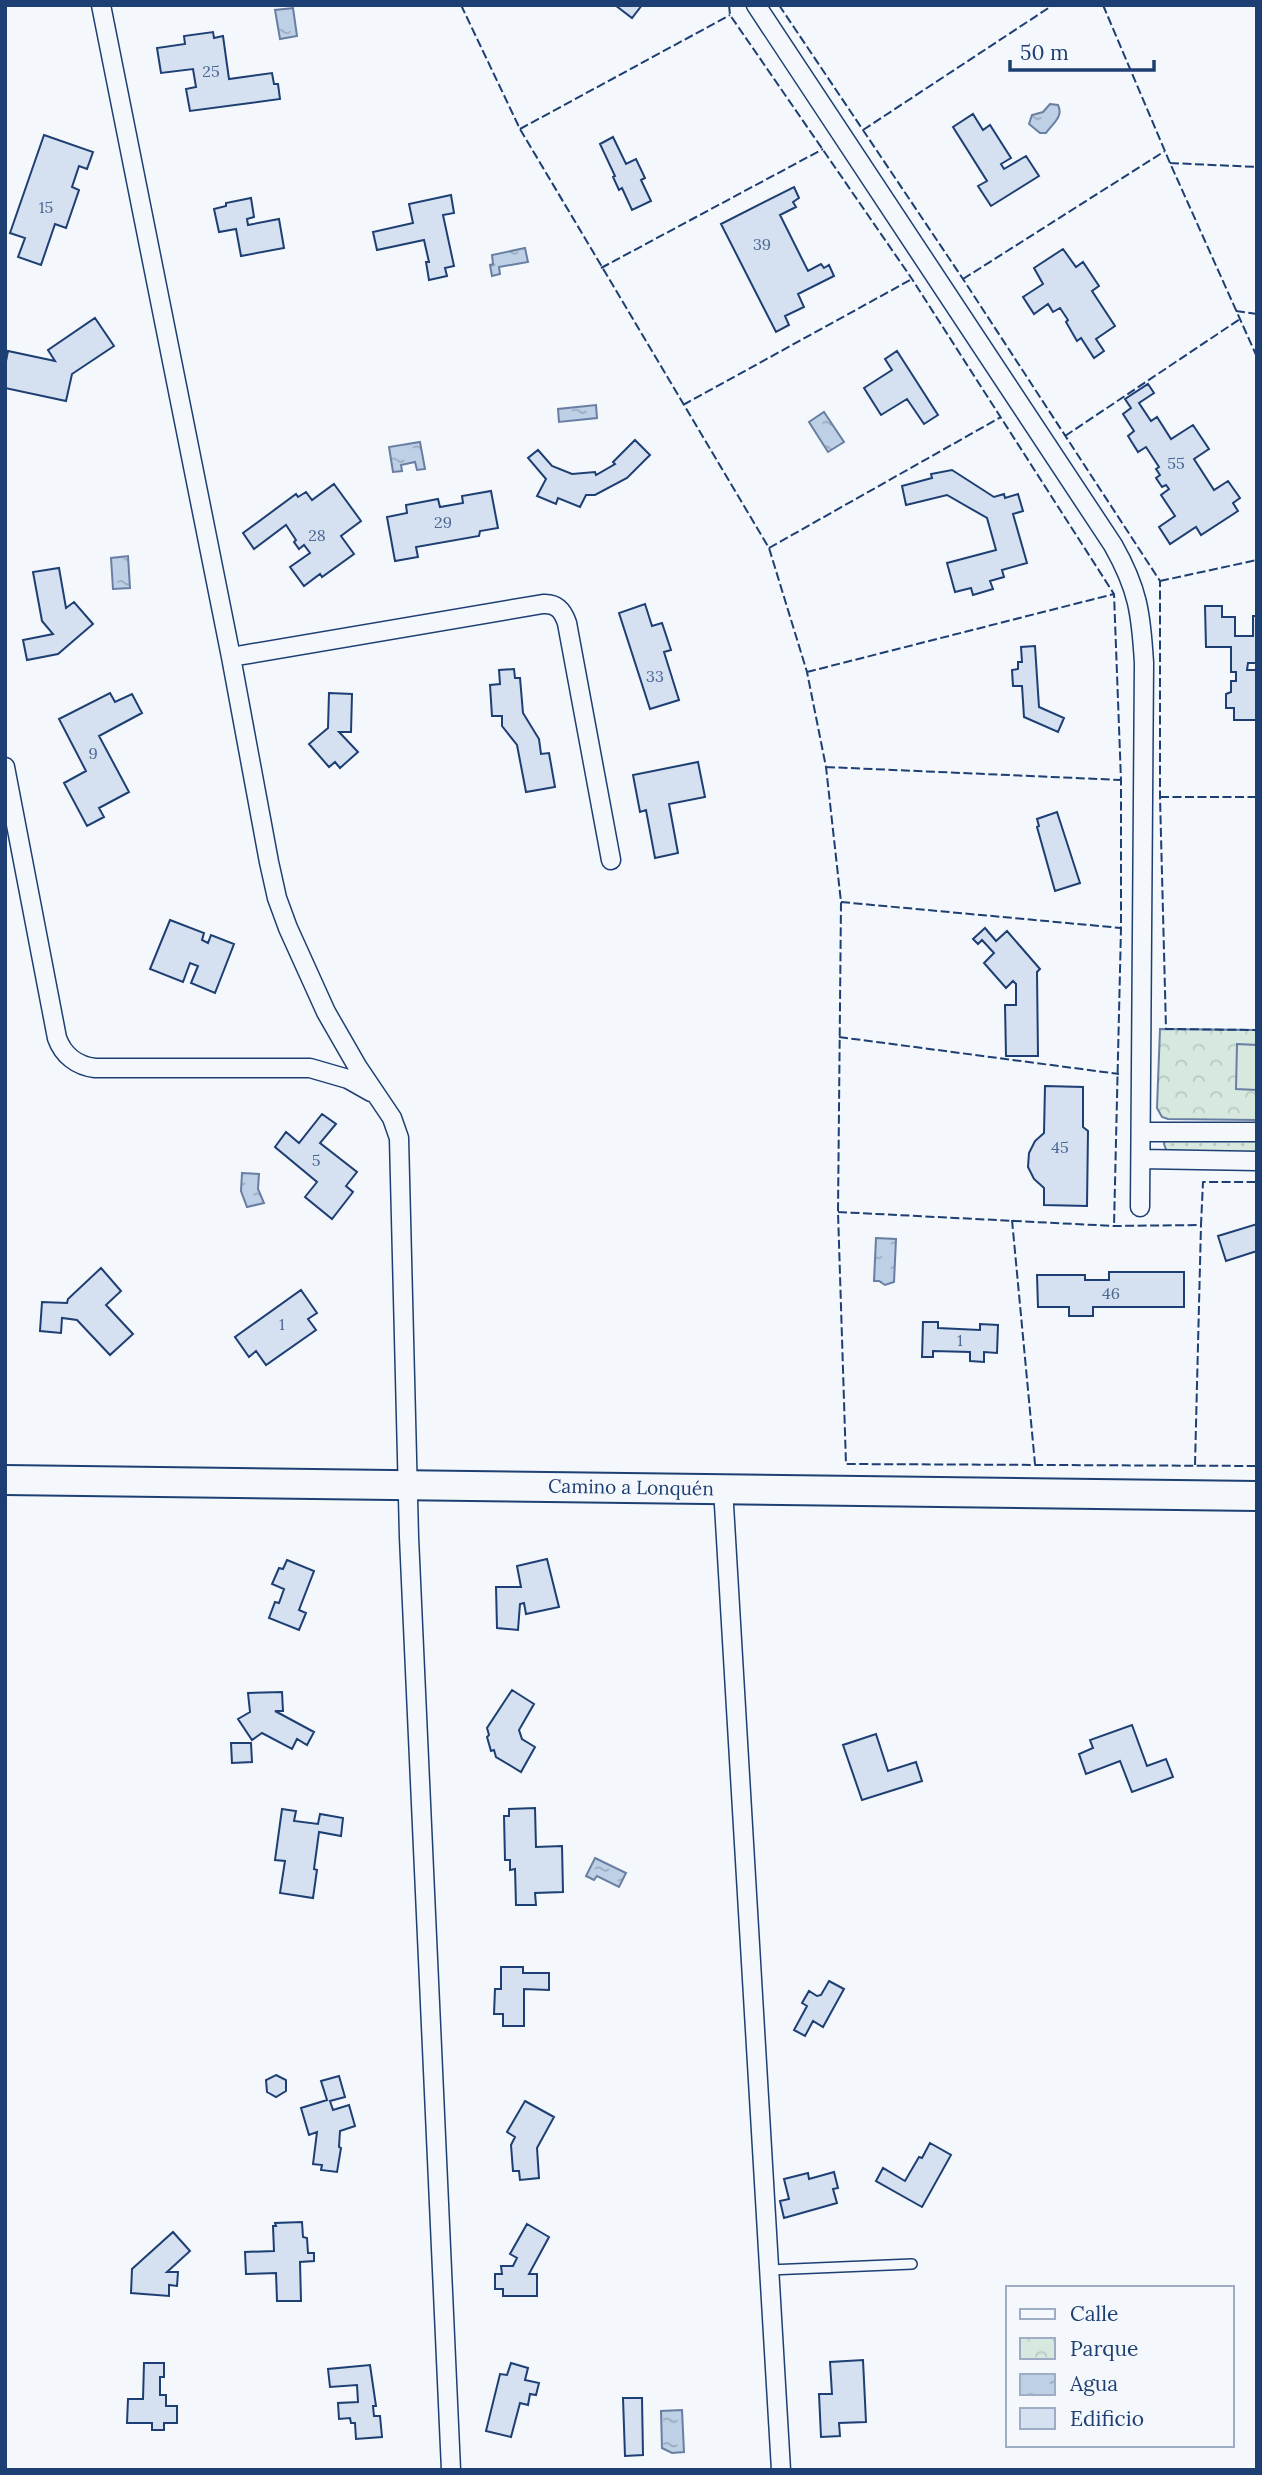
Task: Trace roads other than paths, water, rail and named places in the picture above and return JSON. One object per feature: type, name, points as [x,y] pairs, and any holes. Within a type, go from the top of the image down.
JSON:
[{"type":"main road","name":"Camino a Lonquén","points":[[5,1480],[1257,1496]]},
{"type":"street","points":[[101,5],[232,657],[269,862],[284,918],[326,1012],[352,1058],[392,1118],[401,1152],[408,1485],[451,2470]]},
{"type":"street","points":[[756,5],[1113,545],[1137,597],[1144,663],[1140,1207]]},
{"type":"street","points":[[232,657],[543,604],[556,606],[567,623],[611,860]]},
{"type":"street","points":[[5,767],[57,1038],[68,1056],[81,1065],[95,1068],[310,1068],[348,1079],[377,1095]]},
{"type":"street","points":[[1142,1132],[1257,1132]]},
{"type":"street","points":[[1141,1159],[1257,1161]]},
{"type":"street","points":[[723,1488],[781,2470]]},
{"type":"lane","points":[[769,2270],[912,2263]]},
{"type":"water","points":[[293,8],[297,36],[280,39],[275,10]]},
{"type":"water","points":[[1050,104],[1058,105],[1060,113],[1046,133],[1040,133],[1029,124],[1032,115],[1043,112]]},
{"type":"water","points":[[525,248],[528,262],[499,267],[500,274],[492,276],[492,255]]},
{"type":"water","points":[[596,405],[597,418],[559,422],[558,409]]},
{"type":"water","points":[[824,412],[844,442],[828,452],[809,422]]},
{"type":"water","points":[[420,442],[425,469],[417,470],[415,462],[401,465],[402,471],[393,472],[389,447]]},
{"type":"water","points":[[128,556],[130,588],[113,589],[111,558]]},
{"type":"water","points":[[242,1173],[259,1174],[258,1189],[264,1203],[247,1207],[241,1191]]},
{"type":"water","points":[[876,1238],[896,1239],[894,1282],[885,1285],[874,1281]]},
{"type":"water","points":[[595,1858],[626,1873],[619,1887],[597,1876],[594,1880],[586,1876]]},
{"type":"water","points":[[682,2410],[684,2452],[672,2453],[662,2448],[661,2411]]}]
